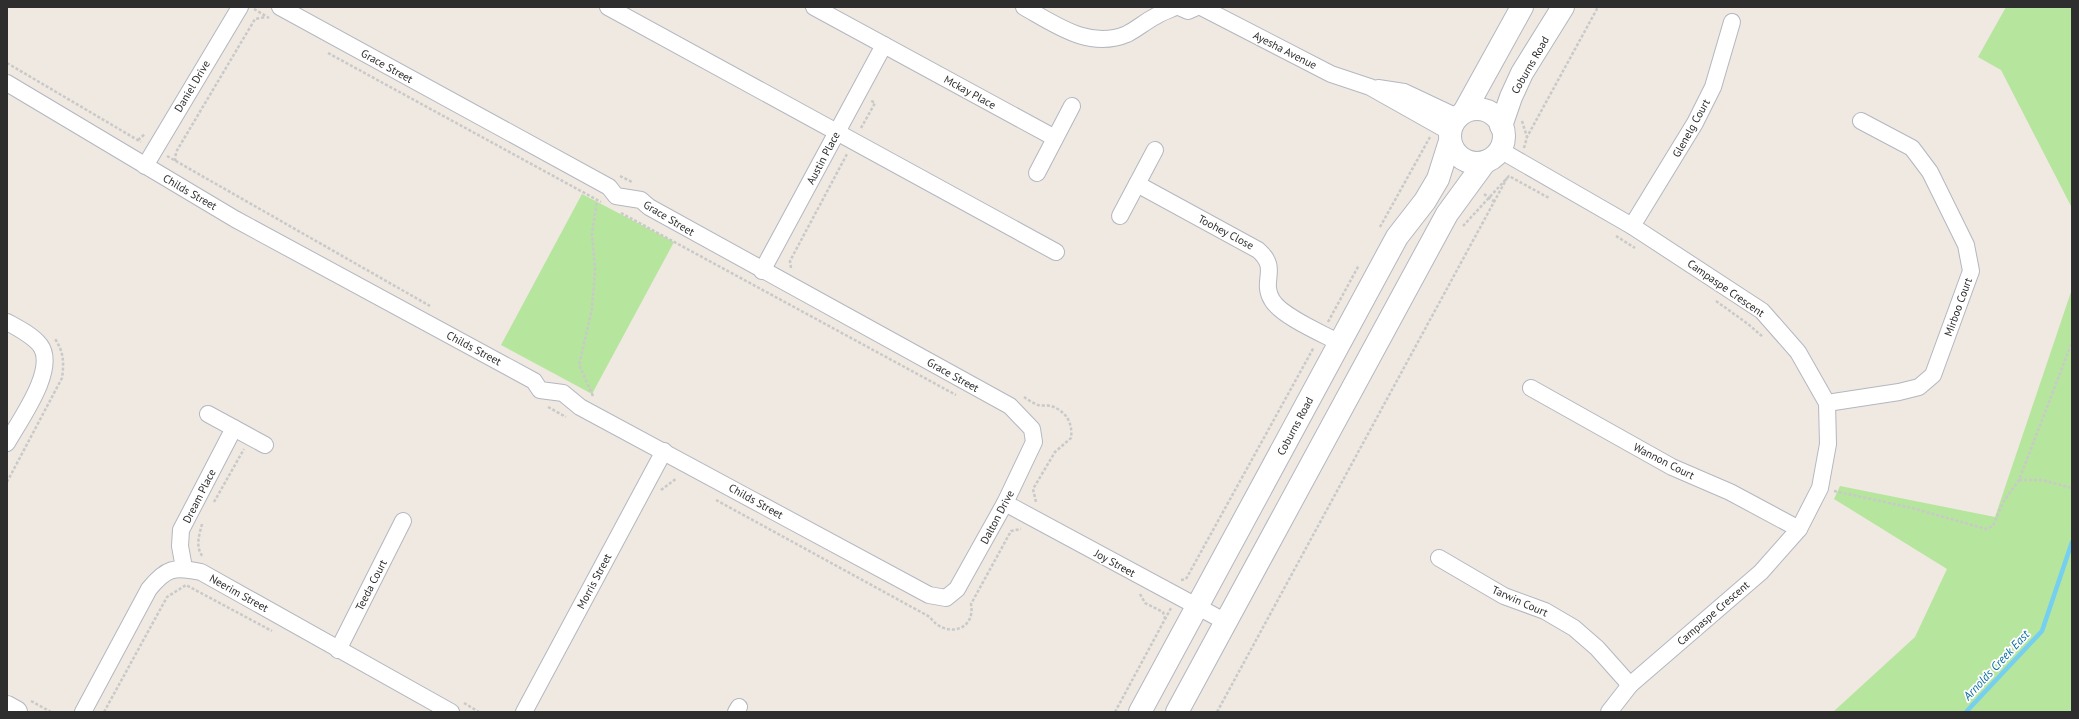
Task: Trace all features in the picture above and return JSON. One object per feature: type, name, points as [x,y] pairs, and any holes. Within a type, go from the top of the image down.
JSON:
[{"type":"street","name":"Daniel Drive","points":[[145,166],[240,7]]},
{"type":"street","points":[[608,7],[1056,252]]},
{"type":"street","name":"Mckay Place","points":[[814,7],[1055,138]]},
{"type":"street","points":[[1024,7],[1068,31],[1087,38],[1108,39],[1128,34],[1157,15],[1176,7]]},
{"type":"street","points":[[1179,7],[1188,11],[1197,7]]},
{"type":"street","name":"Ayesha Avenue","points":[[1201,7],[1331,74],[1370,87],[1452,125]]},
{"type":"street","name":"Coburns Road","points":[[1140,712],[1196,608],[1331,338],[1397,237],[1425,201],[1438,179],[1452,125],[1522,7]]},
{"type":"street","name":"Coburns Road","points":[[1501,126],[1511,97],[1522,73],[1564,7]]},
{"type":"street","name":"Grace Street","points":[[277,14],[609,187],[616,196],[641,200],[648,207],[762,271],[1010,406],[1032,429]]},
{"type":"street","name":"Glenelg Court","points":[[1632,226],[1701,111],[1713,87],[1732,22]]},
{"type":"street","name":"Austin Place","points":[[762,271],[884,45]]},
{"type":"street","name":"Childs Street","points":[[7,83],[235,219],[534,381],[540,390],[564,393],[580,407],[929,595],[946,598]]},
{"type":"street","name":"Ayesha Avenue","points":[[1370,87],[1404,92],[1452,125]]},
{"type":"street","points":[[1037,173],[1072,106]]},
{"type":"street","points":[[1176,712],[1447,214],[1501,157],[1504,134],[1501,126],[1490,113],[1482,110],[1452,125],[1453,150],[1463,159],[1476,163],[1501,157]]},
{"type":"street","name":"Mirboo Court","points":[[1827,403],[1919,387],[1933,375],[1971,271],[1966,245],[1925,166],[1912,148],[1861,121]]},
{"type":"street","points":[[1120,216],[1155,150]]},
{"type":"street","name":"Campaspe Crescent","points":[[1501,157],[1632,226],[1762,311],[1798,352],[1827,403],[1828,444],[1820,488],[1799,528],[1761,572],[1630,685],[1609,712]]},
{"type":"street","name":"Toohey Close","points":[[1137,184],[1258,250],[1266,256],[1270,265],[1267,283],[1272,300],[1279,308],[1331,338]]},
{"type":"street","points":[[7,322],[28,334],[40,346],[45,358],[44,372],[38,387],[7,443]]},
{"type":"street","name":"Wannon Court","points":[[1531,388],[1672,467],[1730,492],[1799,528]]},
{"type":"street","points":[[208,414],[265,445]]},
{"type":"street","name":"Dream Place","points":[[184,568],[180,546],[181,530],[234,428]]},
{"type":"street","name":"Dalton Drive","points":[[946,598],[957,589],[1005,503],[1034,442],[1032,429]]},
{"type":"street","name":"Morris Street","points":[[524,712],[664,451]]},
{"type":"street","name":"Joy Street","points":[[1005,503],[1196,608],[1226,622]]},
{"type":"street","name":"Teeda Court","points":[[338,650],[403,521]]},
{"type":"street","name":"Tarwin Court","points":[[1439,558],[1504,596],[1545,611],[1574,628],[1597,648],[1630,685]]},
{"type":"street","points":[[83,712],[149,589],[162,574],[184,568]]},
{"type":"street","name":"Neerim Street","points":[[184,568],[201,572],[338,650],[455,706]]},
{"type":"street","points":[[7,707],[16,712]]},
{"type":"path","points":[[250,7],[266,16]]},
{"type":"path","points":[[1554,200],[1509,176],[1501,157],[1526,145],[1527,137],[1598,7]]},
{"type":"path","points":[[175,161],[176,152],[255,19],[277,14]]},
{"type":"path","points":[[326,51],[604,204]]},
{"type":"path","points":[[7,63],[155,150],[436,309]]},
{"type":"path","points":[[1378,230],[1452,125]]},
{"type":"path","points":[[1217,712],[1509,176]]},
{"type":"path","points":[[587,394],[594,398],[579,365],[592,308],[595,270],[592,233],[597,200]]},
{"type":"path","points":[[618,212],[959,398]]},
{"type":"path","points":[[1612,234],[1637,250]]},
{"type":"path","points":[[1115,712],[1177,597],[1331,338],[1359,265]]},
{"type":"path","points":[[1712,299],[1748,324],[1765,340]]},
{"type":"path","points":[[1820,488],[1912,508],[1986,529],[1993,526],[2003,502],[2019,480],[2072,342]]},
{"type":"path","points":[[214,503],[251,437]]},
{"type":"path","points":[[2019,480],[2042,480],[2072,488]]},
{"type":"path","points":[[203,523],[198,540],[200,553],[206,560]]},
{"type":"path","points":[[104,712],[167,597],[186,585],[277,634]]},
{"type":"path","points":[[455,706],[479,712]]},
{"type":"green space","points":[[2006,7],[2072,7],[2072,208],[2001,70],[1978,57]]},
{"type":"green space","points":[[582,194],[674,242],[592,394],[501,345]]},
{"type":"green space","points":[[2072,289],[2072,712],[1833,712],[1915,637],[1947,569],[1834,499],[1840,486],[1995,517]]},
{"type":"waterway","name":"Arnolds Creek East","points":[[1966,712],[2042,631],[2072,542]]}]
